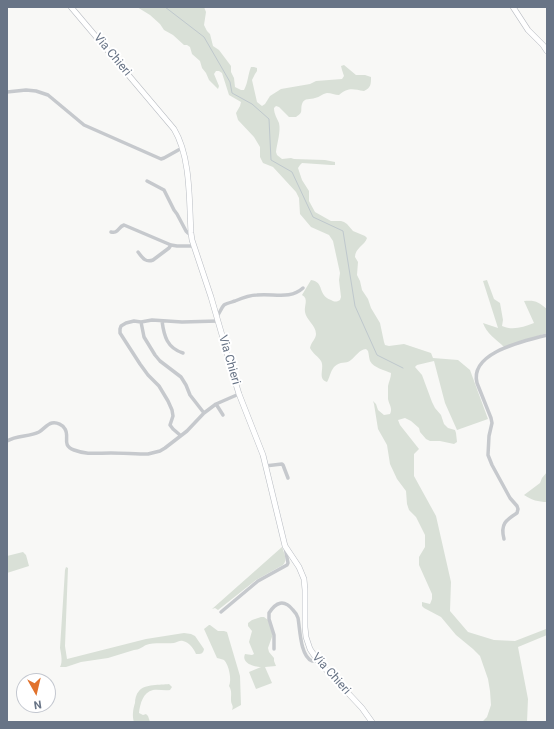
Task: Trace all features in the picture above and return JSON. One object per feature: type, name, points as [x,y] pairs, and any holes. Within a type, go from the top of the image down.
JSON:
[{"type":"street","name":"Via Chieri","points":[[71,7],[174,129],[178,136],[186,162],[191,233],[194,246],[217,318],[227,358],[263,456],[285,546],[299,567],[304,579],[304,616],[306,637],[316,660],[362,708],[372,722]]},
{"type":"street","points":[[513,7],[528,30],[547,51]]},
{"type":"street","points":[[7,92],[26,90],[36,91],[48,95],[84,125],[161,159],[182,148]]},
{"type":"street","points":[[147,181],[164,190],[186,231],[191,233]]},
{"type":"street","points":[[111,232],[118,231],[122,225],[126,225],[171,245],[194,246]]},
{"type":"street","points":[[138,252],[143,259],[150,261],[171,245]]},
{"type":"street","points":[[180,435],[170,425],[173,416],[172,410],[165,395],[140,364],[120,333],[121,326],[134,321],[140,322],[162,320],[182,322],[217,318],[227,303],[241,298],[257,295],[289,295],[299,292],[303,288]]},
{"type":"street","points":[[162,320],[163,328],[169,344],[183,353]]},
{"type":"street","points":[[140,322],[144,336],[160,361],[181,377],[190,396],[204,413]]},
{"type":"street","points":[[504,539],[503,525],[507,520],[518,513],[518,509],[510,498],[488,455],[489,436],[492,423],[475,377],[480,365],[492,354],[505,348],[547,335]]},
{"type":"street","points":[[7,441],[35,434],[50,424],[55,423],[62,425],[65,429],[67,445],[72,449],[89,454],[148,454],[160,451],[187,431],[204,413],[216,404],[239,394]]},
{"type":"street","points":[[216,404],[222,415]]},
{"type":"street","points":[[265,466],[283,464],[288,478]]},
{"type":"street","points":[[221,612],[258,581],[287,565],[288,563],[285,546]]},
{"type":"street","points":[[274,649],[274,635],[269,619],[269,613],[276,605],[286,603],[298,617],[300,639],[308,659],[312,661],[316,660]]},
{"type":"shaded area","points":[[137,7],[204,7],[206,12],[204,25],[210,34],[213,46],[219,50],[231,66],[235,87],[244,90],[251,67],[257,68],[252,80],[257,102],[262,106],[270,96],[281,89],[310,84],[316,81],[342,79],[344,76],[341,66],[344,65],[356,75],[371,77],[370,86],[364,91],[351,89],[339,95],[327,93],[317,98],[304,100],[301,113],[296,117],[289,117],[276,106],[274,110],[280,130],[276,152],[282,159],[291,158],[335,162],[335,165],[302,163],[298,168],[302,180],[309,191],[309,201],[315,212],[331,221],[344,222],[353,231],[367,238],[355,254],[358,262],[357,275],[362,290],[380,323],[385,345],[389,346],[404,344],[431,353],[433,358],[458,360],[470,370],[488,419],[457,430],[445,403],[434,361],[417,365],[415,367],[422,375],[432,402],[441,415],[444,424],[448,428],[455,430],[457,442],[454,444],[440,441],[430,441],[426,439],[420,432],[419,428],[411,421],[405,418],[398,420],[400,425],[419,449],[414,454],[414,476],[436,516],[451,582],[450,611],[468,632],[494,640],[515,641],[546,629],[547,635],[518,647],[528,699],[527,722],[482,722],[487,717],[491,705],[488,679],[480,656],[456,635],[441,617],[422,606],[422,602],[430,604],[432,599],[432,594],[419,565],[419,557],[425,547],[425,535],[416,517],[409,510],[406,491],[397,479],[390,464],[387,445],[378,429],[373,401],[378,410],[384,415],[390,414],[391,410],[388,399],[388,386],[391,373],[374,365],[370,361],[368,351],[366,349],[359,352],[349,361],[334,367],[327,382],[322,378],[321,361],[310,348],[316,336],[316,331],[307,318],[305,309],[306,300],[302,295],[311,280],[318,283],[322,292],[327,298],[336,302],[340,300],[340,273],[333,241],[329,235],[311,227],[300,214],[299,198],[296,192],[273,167],[263,163],[260,157],[260,147],[254,137],[238,120],[236,113],[241,102],[229,95],[222,73],[216,71],[214,74],[219,86],[218,89],[209,80],[200,61],[192,54],[190,47],[184,45],[173,35],[164,30],[150,15]]},
{"type":"shaded area","points":[[487,280],[494,299],[500,303],[503,320],[502,326],[514,328],[534,323],[524,301],[534,301],[547,309],[547,333],[504,347],[484,327],[483,323],[498,328],[483,281]]},
{"type":"shaded area","points":[[547,472],[547,502],[541,502],[524,495],[540,483]]},
{"type":"shaded area","points":[[282,547],[285,554],[283,565],[256,580],[218,610],[215,608],[212,609]]},
{"type":"shaded area","points":[[23,552],[26,555],[29,566],[7,573],[7,556]]},
{"type":"shaded area","points":[[66,567],[68,568],[65,646],[67,659],[146,639],[184,633],[195,636],[204,649],[203,652],[196,654],[189,644],[180,641],[174,643],[146,645],[137,650],[108,658],[60,667],[62,660],[60,648]]},
{"type":"shaded area","points":[[261,617],[268,620],[273,634],[268,648],[269,652],[274,658],[276,666],[265,667],[272,683],[256,689],[249,672],[261,667],[249,664],[246,662],[244,657],[245,654],[254,654],[249,642],[252,631],[248,626],[248,623]]},
{"type":"shaded area","points":[[209,625],[218,631],[227,632],[240,676],[241,705],[232,710],[231,691],[229,686],[229,669],[224,660],[217,658],[204,629]]},
{"type":"shaded area","points":[[169,684],[172,687],[170,690],[153,690],[144,696],[139,713],[143,715],[146,714],[150,722],[134,722],[133,710],[139,691],[149,686]]},
{"type":"waterway","points":[[165,7],[204,37],[230,82],[232,93],[252,104],[269,119],[271,160],[292,172],[313,217],[343,231],[355,306],[377,355],[403,368]]}]
